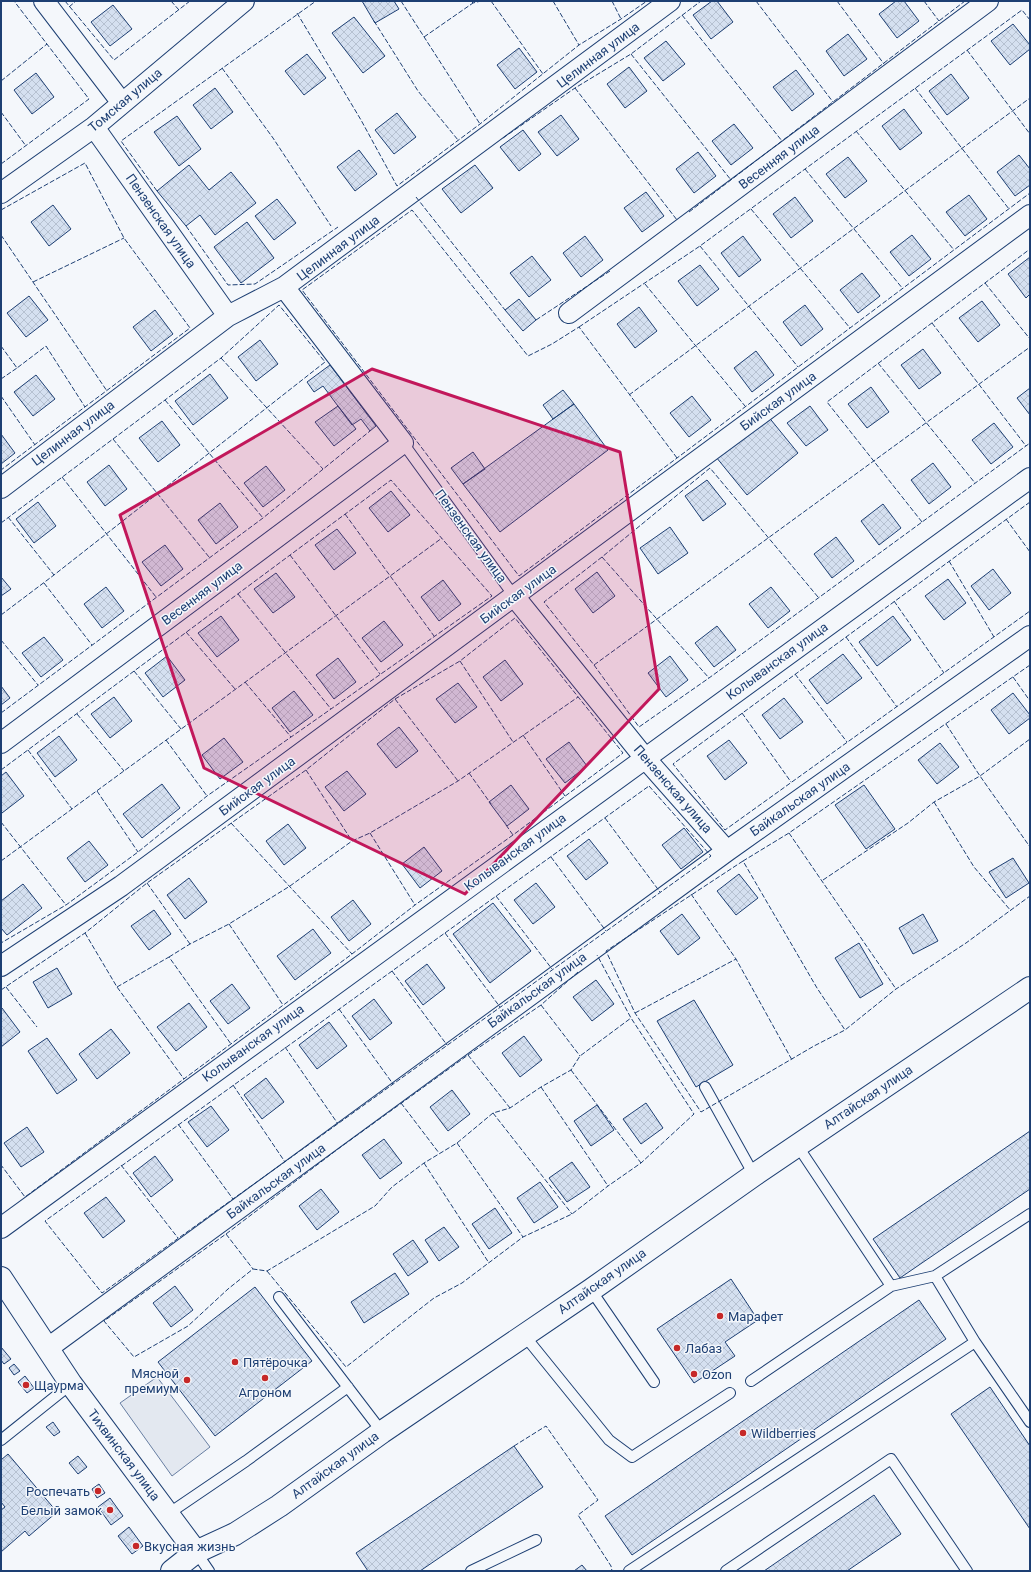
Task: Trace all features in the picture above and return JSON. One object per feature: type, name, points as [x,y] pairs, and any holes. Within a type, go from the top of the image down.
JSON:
[{"type":"main road","name":"Алтайская улица","points":[[172,1571],[196,1552],[235,1534],[279,1506],[382,1432],[590,1290],[754,1174],[1030,988]]},
{"type":"main road","name":"Тихвинская улица","points":[[1,1278],[71,1384],[196,1552]]},
{"type":"street","points":[[44,1],[122,103]]},
{"type":"street","name":"Томская улица","points":[[1,193],[94,127],[244,1]]},
{"type":"street","name":"Целинная улица","points":[[1,488],[228,316],[284,287],[670,1]]},
{"type":"street","name":"Весенняя улица","points":[[569,314],[988,1]]},
{"type":"street","name":"Пензенская улица","points":[[94,127],[228,316]]},
{"type":"street","name":"Бийская улица","points":[[1,966],[121,886],[1030,215]]},
{"type":"street","name":"Пензенская улица","points":[[284,287],[403,442]]},
{"type":"street","name":"Весенняя улица","points":[[1,743],[403,442]]},
{"type":"street","name":"Колыванская улица","points":[[1,1228],[644,757],[1030,478]]},
{"type":"street","name":"Пензенская улица","points":[[514,596],[644,757],[727,851]]},
{"type":"street","name":"Байкальская улица","points":[[48,1348],[727,851],[1030,636]]},
{"type":"lane","name":"Пензенская улица","points":[[403,442],[514,596]]},
{"type":"lane","points":[[705,1087],[754,1174]]},
{"type":"lane","points":[[797,1145],[891,1286]]},
{"type":"lane","points":[[751,1381],[891,1286],[935,1276],[1030,1214]]},
{"type":"lane","points":[[935,1276],[975,1342],[1030,1422]]},
{"type":"lane","points":[[590,1290],[654,1382]]},
{"type":"lane","points":[[279,1297],[382,1432]]},
{"type":"lane","points":[[524,1335],[609,1440],[632,1457],[730,1394]]},
{"type":"lane","points":[[628,1571],[975,1342]]},
{"type":"lane","points":[[1,1440],[71,1384]]},
{"type":"lane","points":[[168,1514],[246,1461],[348,1387]]},
{"type":"lane","points":[[726,1571],[891,1459],[967,1571]]},
{"type":"lane","points":[[470,1571],[536,1540]]},
{"type":"lane","name":"Тихвинская улица","points":[[196,1552],[209,1571]]},
{"type":"highlighted area","points":[[372,369],[620,452],[659,689],[465,894],[204,768],[120,515]]},
{"type":"shaded area","points":[[157,1377],[210,1447],[172,1476],[120,1403]]},
{"type":"building","points":[[362,1],[394,1],[399,9],[375,23]]},
{"type":"building","points":[[712,1],[717,1],[733,22],[711,39],[693,15]]},
{"type":"building","points":[[896,1],[904,1],[919,21],[897,38],[879,14]]},
{"type":"building","points":[[113,5],[132,29],[110,46],[91,22]]},
{"type":"building","points":[[354,17],[385,56],[363,73],[332,33]]},
{"type":"building","points":[[1013,24],[1030,45],[1030,49],[1010,65],[991,41]]},
{"type":"building","points":[[848,34],[867,59],[844,76],[826,51]]},
{"type":"building","points":[[666,41],[685,64],[663,81],[644,58]]},
{"type":"building","points":[[519,48],[537,72],[515,89],[497,65]]},
{"type":"building","points":[[307,54],[326,78],[304,95],[285,71]]},
{"type":"building","points":[[629,67],[647,91],[625,108],[607,84]]},
{"type":"building","points":[[796,70],[814,94],[792,111],[773,87]]},
{"type":"building","points":[[36,73],[54,97],[32,114],[14,90]]},
{"type":"building","points":[[951,74],[969,98],[947,115],[929,91]]},
{"type":"building","points":[[215,88],[233,112],[211,129],[193,105]]},
{"type":"building","points":[[904,109],[922,133],[900,150],[882,126]]},
{"type":"building","points":[[397,113],[416,137],[394,154],[375,130]]},
{"type":"building","points":[[561,115],[579,139],[557,156],[538,132]]},
{"type":"building","points":[[177,116],[201,149],[179,166],[154,132]]},
{"type":"building","points":[[734,124],[753,148],[731,165],[712,141]]},
{"type":"building","points":[[523,130],[541,154],[519,171],[500,147]]},
{"type":"building","points":[[359,150],[377,174],[355,191],[337,167]]},
{"type":"building","points":[[698,152],[716,176],[694,193],[676,169]]},
{"type":"building","points":[[1019,155],[1030,169],[1030,185],[1015,196],[997,172]]},
{"type":"building","points":[[848,157],[867,181],[845,198],[826,174]]},
{"type":"building","points":[[189,165],[209,190],[231,172],[256,203],[215,235],[200,215],[186,226],[157,191]]},
{"type":"building","points":[[475,165],[493,188],[461,213],[442,189]]},
{"type":"building","points":[[646,192],[664,216],[642,232],[624,208]]},
{"type":"building","points":[[969,195],[987,219],[965,236],[946,212]]},
{"type":"building","points":[[795,197],[813,221],[791,238],[773,214]]},
{"type":"building","points":[[277,199],[296,223],[274,240],[255,216]]},
{"type":"building","points":[[53,205],[71,229],[49,246],[31,222]]},
{"type":"building","points":[[247,222],[274,258],[241,283],[214,247]]},
{"type":"building","points":[[912,235],[931,259],[909,276],[890,252]]},
{"type":"building","points":[[585,236],[603,260],[581,277],[563,253]]},
{"type":"building","points":[[743,236],[761,260],[739,277],[721,253]]},
{"type":"building","points":[[532,256],[551,280],[529,297],[510,273]]},
{"type":"building","points":[[1030,257],[1030,294],[1026,298],[1008,274]]},
{"type":"building","points":[[700,265],[719,289],[697,306],[678,281]]},
{"type":"building","points":[[862,273],[880,296],[858,313],[840,290]]},
{"type":"building","points":[[29,296],[48,320],[26,337],[7,313]]},
{"type":"building","points":[[519,299],[536,320],[523,331],[505,310]]},
{"type":"building","points":[[982,301],[1000,325],[978,342],[959,318]]},
{"type":"building","points":[[805,305],[823,329],[801,346],[783,322]]},
{"type":"building","points":[[639,307],[657,331],[635,348],[617,324]]},
{"type":"building","points":[[155,310],[173,334],[151,351],[133,327]]},
{"type":"building","points":[[260,340],[278,364],[256,381],[238,357]]},
{"type":"building","points":[[923,349],[941,373],[919,389],[901,365]]},
{"type":"building","points":[[756,351],[774,375],[752,392],[734,368]]},
{"type":"building","points":[[330,365],[376,426],[370,431],[361,419],[352,425],[323,386],[314,392],[307,382]]},
{"type":"building","points":[[210,374],[228,398],[193,425],[175,401]]},
{"type":"building","points":[[36,375],[55,399],[33,416],[14,392]]},
{"type":"building","points":[[871,387],[889,412],[867,428],[848,404]]},
{"type":"building","points":[[1030,388],[1030,415],[1017,398]]},
{"type":"building","points":[[563,390],[574,404],[553,419],[543,405]]},
{"type":"building","points":[[692,396],[711,420],[689,437],[670,413]]},
{"type":"building","points":[[574,404],[608,450],[500,532],[463,484]]},
{"type":"building","points":[[338,406],[356,429],[334,446],[315,422]]},
{"type":"building","points":[[810,406],[828,430],[806,446],[787,423]]},
{"type":"building","points":[[767,415],[798,453],[747,495],[716,457]]},
{"type":"building","points":[[162,421],[180,445],[158,462],[139,438]]},
{"type":"building","points":[[994,423],[1013,447],[991,464],[972,440]]},
{"type":"building","points":[[1,434],[15,453],[1,464]]},
{"type":"building","points":[[473,452],[485,469],[463,484],[451,468]]},
{"type":"building","points":[[933,463],[951,487],[929,504],[911,480]]},
{"type":"building","points":[[109,465],[127,489],[105,506],[87,482]]},
{"type":"building","points":[[266,466],[285,490],[263,507],[244,483]]},
{"type":"building","points":[[707,480],[726,504],[703,521],[685,496]]},
{"type":"building","points":[[391,491],[410,515],[388,532],[369,508]]},
{"type":"building","points":[[38,502],[56,526],[34,543],[16,519]]},
{"type":"building","points":[[220,503],[238,527],[216,544],[198,520]]},
{"type":"building","points":[[883,504],[901,528],[879,545],[861,521]]},
{"type":"building","points":[[670,527],[688,553],[658,574],[640,548]]},
{"type":"building","points":[[337,529],[356,553],[334,570],[315,545]]},
{"type":"building","points":[[836,537],[854,561],[832,578],[814,554]]},
{"type":"building","points":[[165,545],[183,569],[161,586],[142,562]]},
{"type":"building","points":[[993,569],[1011,593],[989,610],[971,586]]},
{"type":"building","points":[[597,572],[615,596],[593,613],[575,589]]},
{"type":"building","points":[[276,573],[295,597],[273,613],[254,589]]},
{"type":"building","points":[[1,577],[11,589],[1,596]]},
{"type":"building","points":[[948,579],[966,603],[944,620],[925,596]]},
{"type":"building","points":[[443,580],[461,604],[439,621],[421,597]]},
{"type":"building","points":[[106,587],[124,611],[102,628],[84,604]]},
{"type":"building","points":[[771,587],[790,611],[768,628],[749,604]]},
{"type":"building","points":[[221,616],[239,640],[217,657],[198,633]]},
{"type":"building","points":[[893,616],[911,640],[877,666],[859,642]]},
{"type":"building","points":[[384,621],[403,645],[381,662],[362,638]]},
{"type":"building","points":[[717,626],[736,650],[714,667],[695,643]]},
{"type":"building","points":[[44,637],[63,660],[41,677],[22,653]]},
{"type":"building","points":[[843,654],[862,678],[827,704],[809,680]]},
{"type":"building","points":[[167,656],[185,680],[163,697],[145,673]]},
{"type":"building","points":[[670,656],[688,680],[666,697],[648,673]]},
{"type":"building","points":[[338,658],[356,682],[334,699],[316,675]]},
{"type":"building","points":[[505,660],[523,684],[501,701],[483,677]]},
{"type":"building","points":[[458,683],[477,707],[455,723],[436,699]]},
{"type":"building","points":[[1,686],[10,698],[1,705]]},
{"type":"building","points":[[294,691],[313,715],[290,732],[272,708]]},
{"type":"building","points":[[1013,693],[1030,715],[1030,718],[1009,734],[991,710]]},
{"type":"building","points":[[114,697],[132,721],[110,738],[91,714]]},
{"type":"building","points":[[784,698],[803,722],[780,739],[762,715]]},
{"type":"building","points":[[399,727],[418,751],[396,768],[377,744]]},
{"type":"building","points":[[59,736],[77,760],[55,777],[37,753]]},
{"type":"building","points":[[224,738],[243,762],[220,779],[202,755]]},
{"type":"building","points":[[729,740],[747,763],[725,780],[707,756]]},
{"type":"building","points":[[569,742],[587,766],[565,783],[546,759]]},
{"type":"building","points":[[940,743],[959,767],[937,784],[918,760]]},
{"type":"building","points":[[347,771],[366,794],[344,811],[325,787]]},
{"type":"building","points":[[6,772],[24,796],[2,813],[1,776]]},
{"type":"building","points":[[162,784],[180,808],[142,838],[123,814]]},
{"type":"building","points":[[511,785],[529,809],[507,826],[489,802]]},
{"type":"building","points":[[864,785],[895,829],[866,849],[835,805]]},
{"type":"building","points":[[288,824],[306,848],[284,865],[266,841]]},
{"type":"building","points":[[684,828],[703,852],[681,869],[662,845]]},
{"type":"building","points":[[589,839],[608,863],[586,880],[567,856]]},
{"type":"building","points":[[89,841],[108,865],[85,882],[67,858]]},
{"type":"building","points":[[424,847],[442,871],[420,888],[402,864]]},
{"type":"building","points":[[1013,858],[1029,883],[1006,898],[989,872]]},
{"type":"building","points":[[739,874],[758,898],[736,915],[717,891]]},
{"type":"building","points":[[189,878],[207,902],[185,919],[167,895]]},
{"type":"building","points":[[536,883],[555,907],[533,924],[514,900]]},
{"type":"building","points":[[23,884],[42,908],[7,935],[1,928],[1,901]]},
{"type":"building","points":[[353,900],[371,924],[349,941],[331,917]]},
{"type":"building","points":[[493,903],[531,951],[490,983],[453,934]]},
{"type":"building","points":[[154,910],[171,934],[149,950],[131,926]]},
{"type":"building","points":[[682,914],[700,938],[678,955],[660,931]]},
{"type":"building","points":[[923,914],[938,941],[913,954],[899,928]]},
{"type":"building","points":[[313,929],[331,953],[295,980],[277,956]]},
{"type":"building","points":[[859,943],[883,984],[860,998],[835,958]]},
{"type":"building","points":[[427,964],[445,988],[423,1005],[405,981]]},
{"type":"building","points":[[57,968],[72,994],[48,1008],[33,982]]},
{"type":"building","points":[[596,980],[614,1004],[592,1021],[573,997]]},
{"type":"building","points":[[232,984],[250,1008],[228,1024],[210,1001]]},
{"type":"building","points":[[374,999],[392,1023],[370,1040],[352,1016]]},
{"type":"building","points":[[694,1000],[733,1065],[696,1087],[657,1021]]},
{"type":"building","points":[[189,1003],[207,1027],[176,1051],[157,1027]]},
{"type":"building","points":[[2,1008],[20,1032],[1,1047],[1,1009]]},
{"type":"building","points":[[329,1022],[347,1046],[317,1069],[299,1045]]},
{"type":"building","points":[[111,1029],[130,1053],[97,1079],[79,1054]]},
{"type":"building","points":[[524,1036],[542,1060],[520,1077],[502,1053]]},
{"type":"building","points":[[47,1038],[77,1080],[57,1094],[28,1051]]},
{"type":"building","points":[[266,1078],[284,1102],[262,1119],[244,1095]]},
{"type":"building","points":[[452,1090],[470,1114],[448,1131],[430,1107]]},
{"type":"building","points":[[646,1103],[663,1128],[641,1144],[623,1119]]},
{"type":"building","points":[[597,1105],[614,1130],[591,1146],[574,1121]]},
{"type":"building","points":[[211,1106],[229,1130],[207,1147],[188,1122]]},
{"type":"building","points":[[27,1127],[44,1152],[21,1167],[4,1143]]},
{"type":"building","points":[[1030,1131],[1030,1189],[900,1278],[873,1239]]},
{"type":"building","points":[[384,1139],[402,1163],[380,1179],[362,1155]]},
{"type":"building","points":[[155,1156],[173,1180],[151,1197],[133,1173]]},
{"type":"building","points":[[572,1162],[590,1187],[567,1202],[549,1178]]},
{"type":"building","points":[[540,1182],[558,1207],[534,1223],[517,1198]]},
{"type":"building","points":[[321,1189],[339,1212],[317,1230],[299,1206]]},
{"type":"building","points":[[106,1197],[125,1221],[103,1238],[84,1213]]},
{"type":"building","points":[[495,1208],[512,1233],[489,1249],[472,1224]]},
{"type":"building","points":[[444,1227],[459,1247],[439,1261],[425,1240]]},
{"type":"building","points":[[413,1240],[428,1262],[408,1276],[393,1254]]},
{"type":"building","points":[[395,1273],[409,1294],[364,1323],[351,1302]]},
{"type":"building","points":[[731,1279],[758,1320],[725,1342],[735,1356],[694,1383],[657,1329]]},
{"type":"building","points":[[175,1286],[193,1310],[171,1327],[153,1303]]},
{"type":"building","name":"Пятёрочка","points":[[255,1287],[312,1361],[215,1436],[158,1362]]},
{"type":"building","points":[[919,1300],[946,1339],[632,1555],[605,1516]]},
{"type":"building","points":[[1,1347],[11,1359],[4,1364],[1,1360]]},
{"type":"building","points":[[14,1364],[20,1371],[14,1375],[9,1368]]},
{"type":"building","name":"Щаурма","points":[[25,1376],[34,1388],[27,1393],[18,1382]]},
{"type":"building","points":[[990,1387],[1030,1446],[1030,1529],[951,1414]]},
{"type":"building","points":[[53,1422],[60,1432],[54,1436],[46,1427]]},
{"type":"building","points":[[514,1446],[543,1487],[420,1571],[368,1571],[356,1553]]},
{"type":"building","points":[[8,1454],[57,1512],[29,1536],[25,1531],[1,1552],[1,1510],[5,1507],[1,1502],[1,1460]]},
{"type":"building","points":[[78,1456],[87,1467],[78,1474],[69,1463]]},
{"type":"building","points":[[99,1484],[105,1493],[97,1498],[92,1489]]},
{"type":"building","points":[[874,1495],[901,1534],[847,1571],[764,1571]]},
{"type":"building","points":[[110,1498],[123,1516],[111,1525],[98,1507]]},
{"type":"building","points":[[129,1527],[143,1546],[132,1554],[118,1536]]},
{"type":"building","points":[[582,1565],[587,1571],[574,1571]]},
{"type":"fence","points":[[1,164],[89,99],[14,1]]},
{"type":"fence","points":[[65,1],[114,60],[190,1]]},
{"type":"fence","points":[[69,7],[76,1]]},
{"type":"fence","points":[[171,1],[179,10]]},
{"type":"fence","points":[[157,191],[121,141],[316,1]]},
{"type":"fence","points":[[401,1],[480,124]]},
{"type":"fence","points":[[471,1],[473,3],[481,1]]},
{"type":"fence","points":[[491,1],[543,74]]},
{"type":"fence","points":[[553,1],[579,45]]},
{"type":"fence","points":[[612,1],[621,19]]},
{"type":"fence","points":[[297,13],[361,120],[397,186],[480,124],[579,45],[647,1]]},
{"type":"fence","points":[[503,138],[575,88],[631,54],[701,1]]},
{"type":"fence","points":[[756,1],[833,102]]},
{"type":"fence","points":[[837,1],[884,64]]},
{"type":"fence","points":[[924,1],[939,21]]},
{"type":"fence","points":[[689,212],[965,1]]},
{"type":"fence","points":[[424,37],[473,3]]},
{"type":"fence","points":[[579,327],[700,246],[1022,10],[1030,20]]},
{"type":"fence","points":[[682,15],[782,141]]},
{"type":"fence","points":[[374,21],[418,91],[458,140]]},
{"type":"fence","points":[[1,81],[47,44]]},
{"type":"fence","points":[[967,50],[1030,134]]},
{"type":"fence","points":[[631,54],[731,180]]},
{"type":"fence","points":[[222,68],[273,138],[331,226]]},
{"type":"fence","points":[[575,88],[677,220]]},
{"type":"fence","points":[[915,88],[1009,209]]},
{"type":"fence","points":[[629,395],[1030,98]]},
{"type":"fence","points":[[1,112],[26,146]]},
{"type":"fence","points":[[856,131],[954,250]]},
{"type":"fence","points":[[1,210],[85,163],[124,238],[190,328],[1,470]]},
{"type":"fence","points":[[805,169],[903,289]]},
{"type":"fence","points":[[677,458],[579,327],[552,344],[528,356],[412,210],[302,290],[519,576],[647,480],[711,432],[1030,193]]},
{"type":"fence","points":[[416,197],[505,310]]},
{"type":"fence","points":[[751,209],[850,328]]},
{"type":"fence","points":[[186,226],[228,285],[255,284],[338,227]]},
{"type":"fence","points":[[1,235],[107,391]]},
{"type":"fence","points":[[33,282],[124,238]]},
{"type":"fence","points":[[700,246],[798,367]]},
{"type":"fence","points":[[922,522],[827,402],[1030,249]]},
{"type":"fence","points":[[536,320],[610,271]]},
{"type":"fence","points":[[985,283],[1030,339]]},
{"type":"fence","points":[[645,284],[745,406]]},
{"type":"fence","points":[[1,523],[221,358],[279,305],[325,362],[1,615]]},
{"type":"fence","points":[[932,323],[1026,446]]},
{"type":"fence","points":[[1,346],[17,368],[46,346],[85,407]]},
{"type":"fence","points":[[594,665],[1030,347]]},
{"type":"fence","points":[[221,358],[323,469]]},
{"type":"fence","points":[[878,363],[975,483]]},
{"type":"fence","points":[[1,379],[17,368]]},
{"type":"fence","points":[[1,396],[35,445]]},
{"type":"fence","points":[[165,400],[263,518]]},
{"type":"fence","points":[[1,713],[263,518],[370,431]]},
{"type":"fence","points":[[113,439],[209,557]]},
{"type":"fence","points":[[818,597],[710,468],[602,557],[544,602],[594,665],[639,727],[709,678],[1030,443]]},
{"type":"fence","points":[[62,477],[156,597]]},
{"type":"fence","points":[[1,770],[391,480],[492,596],[207,796],[138,852],[66,905],[1,943]]},
{"type":"fence","points":[[1030,502],[673,764],[725,830],[1030,611]]},
{"type":"fence","points":[[345,514],[434,636]]},
{"type":"fence","points":[[8,517],[54,575]]},
{"type":"fence","points":[[1006,519],[1030,552]]},
{"type":"fence","points":[[1,861],[442,538]]},
{"type":"fence","points":[[290,555],[380,674]]},
{"type":"fence","points":[[602,557],[709,678]]},
{"type":"fence","points":[[949,561],[994,637]]},
{"type":"fence","points":[[44,583],[92,645]]},
{"type":"fence","points":[[238,594],[331,709]]},
{"type":"fence","points":[[894,601],[944,673]]},
{"type":"fence","points":[[1,990],[85,933],[147,883],[306,770],[395,699],[460,661],[515,618],[623,753],[513,835],[415,905],[352,954],[25,1197],[1,1165]]},
{"type":"fence","points":[[186,632],[235,689]]},
{"type":"fence","points":[[846,637],[897,707]]},
{"type":"fence","points":[[1,640],[38,685]]},
{"type":"fence","points":[[460,661],[513,742]]},
{"type":"fence","points":[[1030,665],[789,833],[743,861],[817,988],[845,1030],[896,989],[966,943],[1030,896]]},
{"type":"fence","points":[[134,671],[181,729]]},
{"type":"fence","points":[[795,674],[847,742]]},
{"type":"fence","points":[[1013,677],[1030,701]]},
{"type":"fence","points":[[245,682],[291,737]]},
{"type":"fence","points":[[169,957],[190,944],[229,924],[290,886],[352,841],[370,833],[458,781],[578,697]]},
{"type":"fence","points":[[395,699],[458,781]]},
{"type":"fence","points":[[742,713],[791,782]]},
{"type":"fence","points":[[77,714],[124,771]]},
{"type":"fence","points":[[946,724],[980,776],[1030,847]]},
{"type":"fence","points":[[523,735],[565,796]]},
{"type":"fence","points":[[823,880],[908,823],[934,802],[980,776],[1030,739]]},
{"type":"fence","points":[[166,740],[207,796]]},
{"type":"fence","points":[[28,750],[72,809]]},
{"type":"fence","points":[[306,770],[352,841]]},
{"type":"fence","points":[[469,773],[491,804]]},
{"type":"fence","points":[[649,786],[711,856],[102,1293],[45,1221],[649,786]]},
{"type":"fence","points":[[97,791],[138,852]]},
{"type":"fence","points":[[934,802],[974,867],[1011,911]]},
{"type":"fence","points":[[605,818],[660,892]]},
{"type":"fence","points":[[1,822],[66,905]]},
{"type":"fence","points":[[231,823],[352,954]]},
{"type":"fence","points":[[506,825],[513,835]]},
{"type":"fence","points":[[370,833],[415,905]]},
{"type":"fence","points":[[789,833],[896,989]]},
{"type":"fence","points":[[551,857],[606,931]]},
{"type":"fence","points":[[743,861],[606,951],[635,1013],[701,1112],[814,1046],[845,1030]]},
{"type":"fence","points":[[147,883],[190,944]]},
{"type":"fence","points":[[691,894],[736,959],[792,1060]]},
{"type":"fence","points":[[496,896],[552,969]]},
{"type":"fence","points":[[229,924],[283,1005]]},
{"type":"fence","points":[[85,933],[117,987],[184,1079]]},
{"type":"fence","points":[[445,933],[500,1007]]},
{"type":"fence","points":[[267,1271],[346,1367],[434,1298],[462,1283],[523,1237],[572,1214],[641,1163],[694,1114],[631,1018],[597,955]]},
{"type":"fence","points":[[117,987],[169,957],[231,1044]]},
{"type":"fence","points":[[635,1013],[736,959]]},
{"type":"fence","points":[[392,971],[447,1045]]},
{"type":"fence","points":[[578,972],[541,1005],[468,1055],[338,1149],[226,1234],[104,1321],[134,1357],[188,1326],[228,1289],[253,1269],[267,1271],[375,1206],[392,1187],[424,1163],[457,1143],[493,1113],[510,1108],[541,1087],[571,1070],[580,1056],[631,1018]]},
{"type":"fence","points":[[6,987],[37,1027]]},
{"type":"fence","points":[[541,1005],[580,1056]]},
{"type":"fence","points":[[339,1009],[393,1084]]},
{"type":"fence","points":[[285,1047],[338,1124]]},
{"type":"fence","points":[[468,1055],[510,1108]]},
{"type":"fence","points":[[571,1070],[641,1163]]},
{"type":"fence","points":[[233,1085],[285,1162]]},
{"type":"fence","points":[[541,1087],[608,1186]]},
{"type":"fence","points":[[401,1103],[439,1153]]},
{"type":"fence","points":[[493,1113],[572,1214]]},
{"type":"fence","points":[[178,1124],[233,1199]]},
{"type":"fence","points":[[457,1143],[523,1237]]},
{"type":"fence","points":[[424,1163],[489,1263]]},
{"type":"fence","points":[[121,1165],[178,1238]]},
{"type":"fence","points":[[226,1234],[253,1269]]},
{"type":"fence","points":[[514,1446],[546,1426],[598,1500],[578,1515],[611,1566],[612,1571]]},
{"type":"place","name":"Марафет","points":[[720,1316]]},
{"type":"place","name":"Лабаз","points":[[677,1348]]},
{"type":"place","name":"Пятёрочка","points":[[235,1362]]},
{"type":"place","name":"Ozon","points":[[694,1374]]},
{"type":"place","name":"Агроном","points":[[265,1378]]},
{"type":"place","name":"Мясной премиум","points":[[187,1380]]},
{"type":"place","name":"Щаурма","points":[[26,1385]]},
{"type":"place","name":"Wildberries","points":[[743,1433]]},
{"type":"place","name":"Роспечать","points":[[98,1491]]},
{"type":"place","name":"Белый замок","points":[[110,1510]]},
{"type":"place","name":"Вкусная жизнь","points":[[136,1546]]}]
